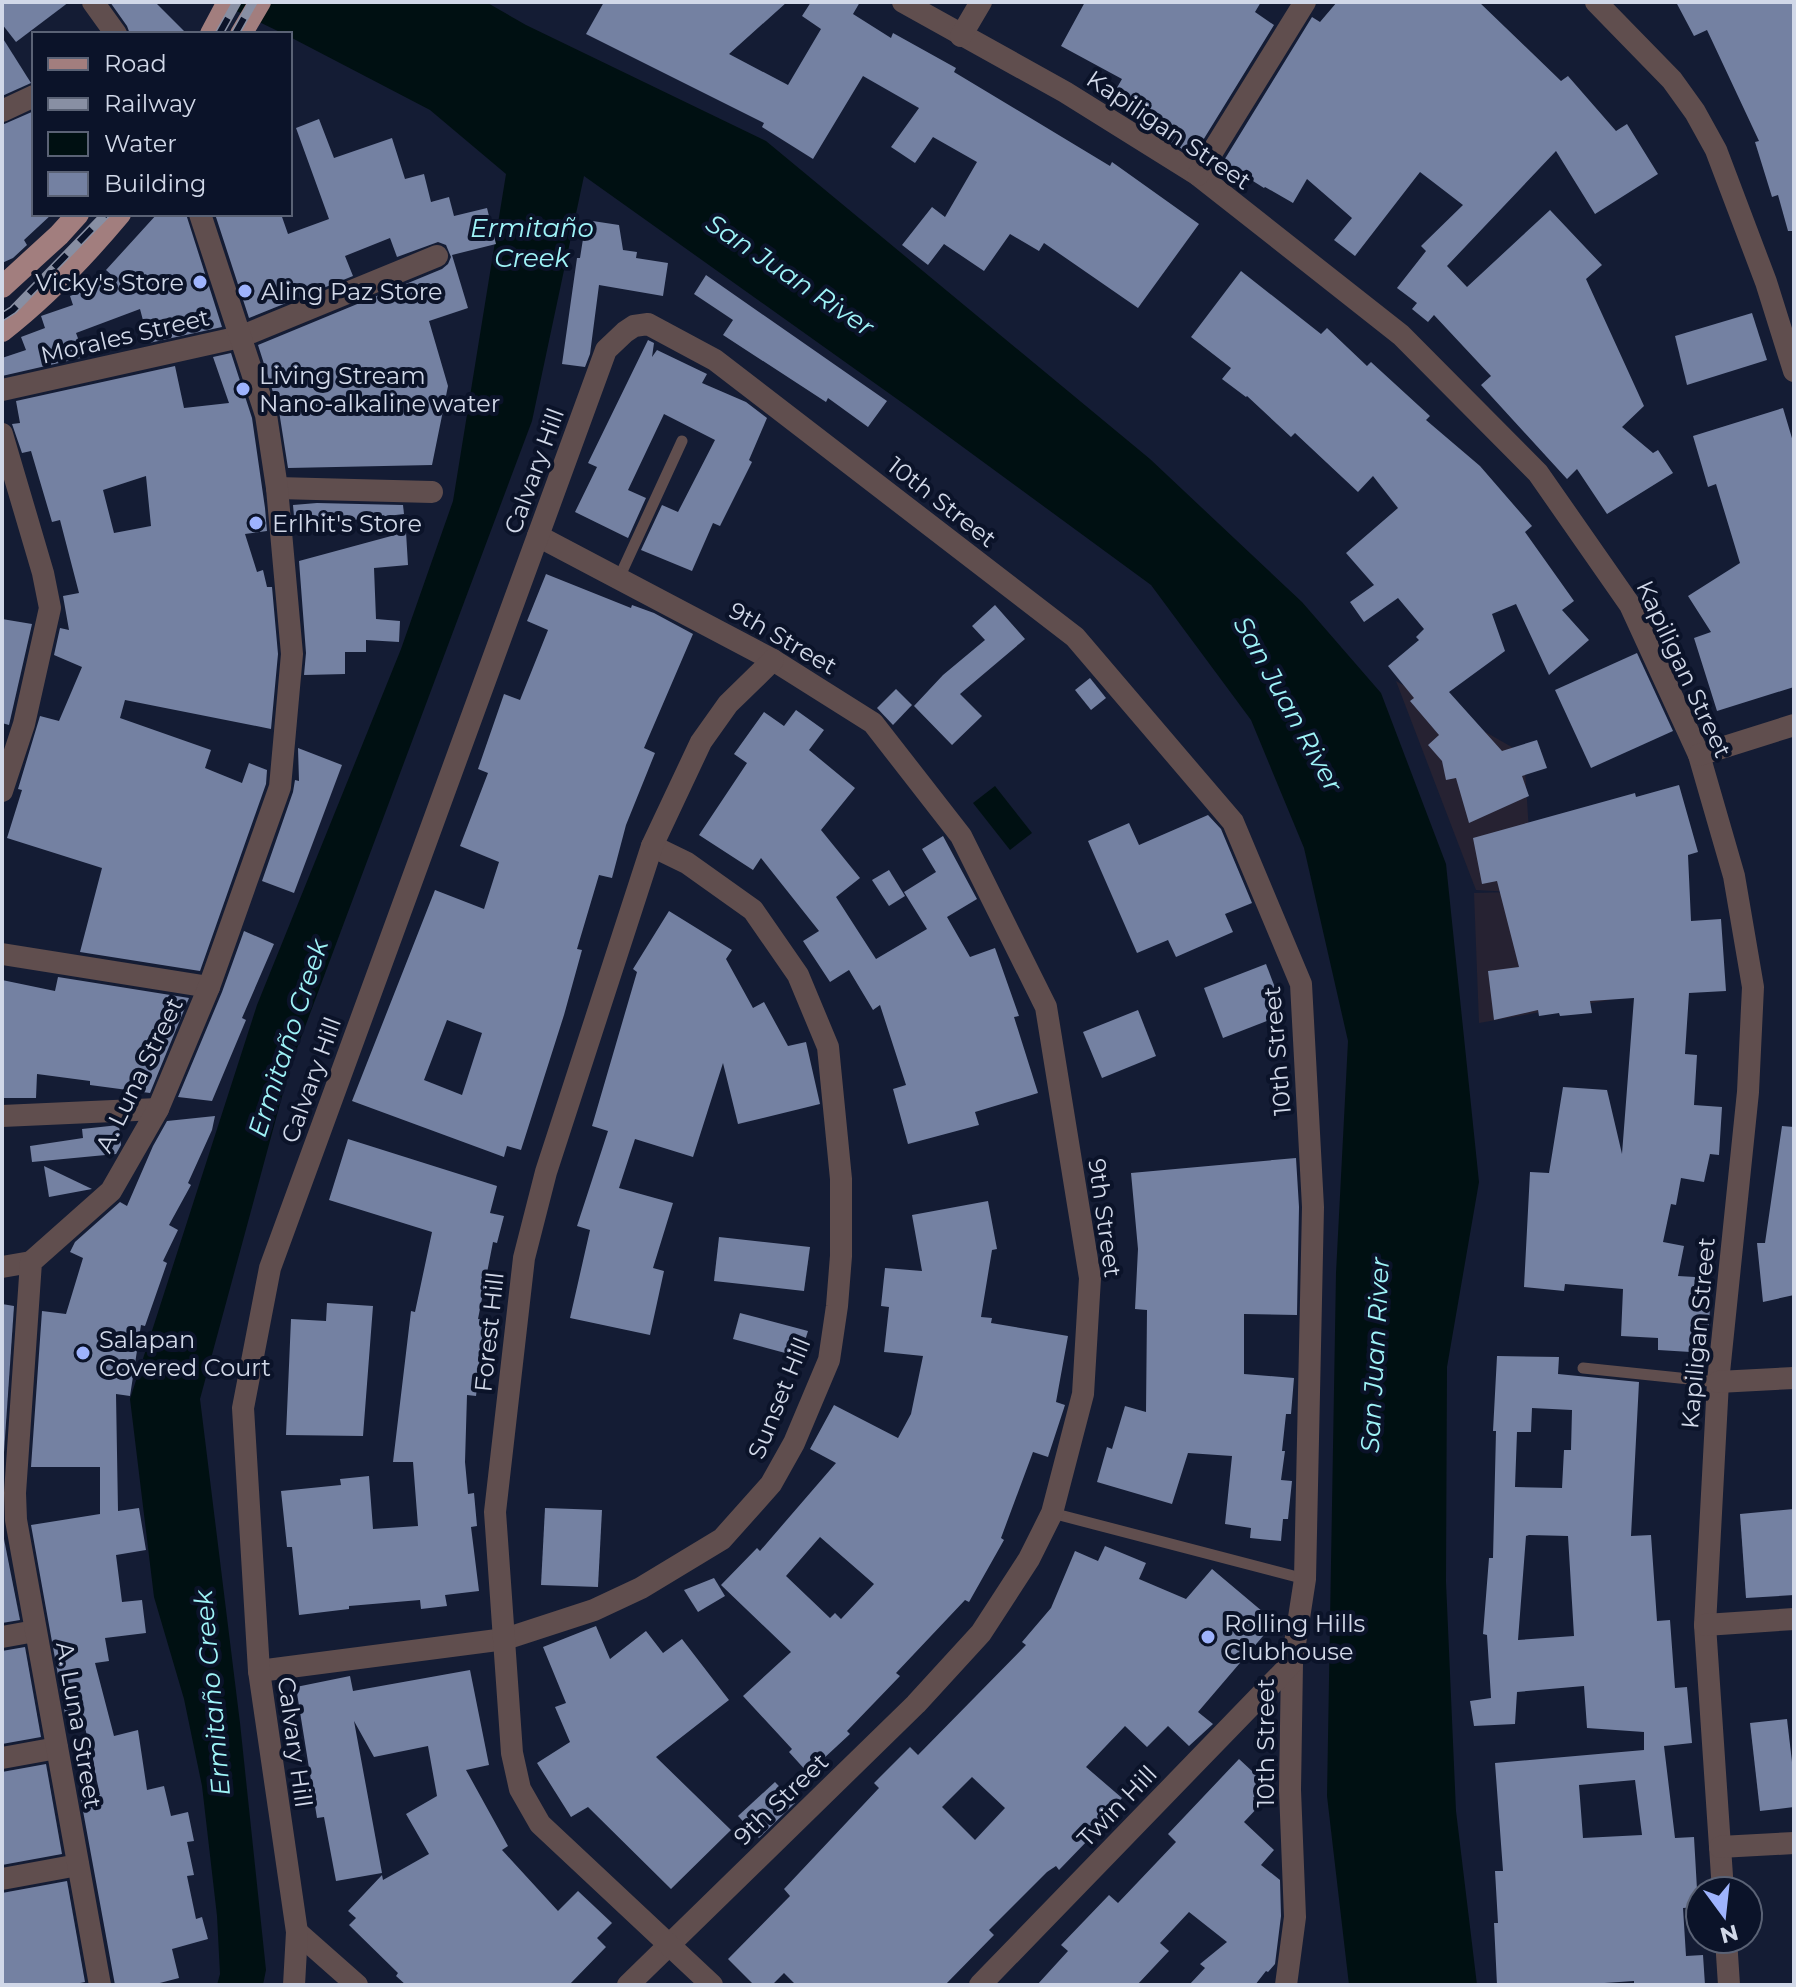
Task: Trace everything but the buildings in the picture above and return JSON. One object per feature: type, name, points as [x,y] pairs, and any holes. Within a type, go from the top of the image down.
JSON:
[{"type":"main road","points":[[212,32],[228,2]]},
{"type":"main road","points":[[242,32],[260,2]]},
{"type":"main road","points":[[2,287],[76,216]]},
{"type":"main road","points":[[2,331],[50,291],[118,216]]},
{"type":"street","points":[[93,2],[115,32]]},
{"type":"street","name":"Kapiligan Street","points":[[903,2],[1065,92],[1198,175],[1401,335],[1538,473],[1630,605],[1699,755],[1734,876],[1753,987],[1748,1092],[1718,1382],[1705,1625],[1722,1875]]},
{"type":"street","points":[[961,36],[981,2]]},
{"type":"street","points":[[1198,175],[1305,2]]},
{"type":"street","points":[[1596,2],[1672,80],[1695,112],[1716,150],[1766,282],[1794,371]]},
{"type":"street","points":[[2,111],[32,97]]},
{"type":"street","name":"A. Luna Street","points":[[100,1985],[35,1631],[9,1520],[15,1493],[31,1262],[111,1191],[158,1109],[209,987],[280,787],[292,654],[277,488],[266,415],[201,216]]},
{"type":"street","name":"Morales Street","points":[[2,390],[240,337],[437,256]]},
{"type":"street","name":"Calvary Hill","points":[[294,1985],[297,1932],[259,1671],[243,1408],[270,1268],[598,369],[611,343],[634,326],[648,324],[715,360]]},
{"type":"street","name":"10th Street","points":[[715,360],[1075,637],[1233,822],[1301,984],[1313,1207],[1305,1579],[1292,1663],[1290,1790],[1295,1917],[1286,1985]]},
{"type":"street","points":[[2,434],[43,573],[50,608],[24,724],[2,791]]},
{"type":"street","points":[[277,488],[432,492]]},
{"type":"street","name":"9th Street","points":[[538,536],[773,660],[873,723],[961,836],[1046,1007],[1090,1278],[1083,1394],[1052,1513],[1029,1559],[981,1633],[916,1704],[628,1985]]},
{"type":"street","name":"Forest Hill","points":[[712,1985],[540,1824],[520,1789],[512,1753],[495,1512],[524,1258],[546,1172],[652,846],[701,742],[728,704],[773,660]]},
{"type":"street","points":[[1699,755],[1794,725]]},
{"type":"street","name":"Sunset Hill","points":[[259,1671],[505,1639],[594,1610],[641,1588],[722,1539],[771,1484],[794,1443],[829,1360],[841,1256],[841,1179],[828,1047],[798,975],[753,910],[687,863],[652,846]]},
{"type":"street","points":[[2,954],[209,987]]},
{"type":"street","points":[[2,1116],[158,1109]]},
{"type":"street","points":[[2,1267],[31,1262]]},
{"type":"street","points":[[1718,1382],[1794,1378]]},
{"type":"street","points":[[1705,1625],[1794,1619]]},
{"type":"street","points":[[2,1637],[35,1631]]},
{"type":"street","name":"Twin Hill","points":[[980,1985],[1292,1663]]},
{"type":"street","points":[[2,1758],[57,1748]]},
{"type":"street","points":[[1720,1847],[1794,1843]]},
{"type":"street","points":[[2,1879],[78,1865]]},
{"type":"street","points":[[297,1932],[357,1985]]},
{"type":"street","points":[[1727,1955],[1729,1985]]},
{"type":"lane","points":[[619,578],[682,441]]},
{"type":"lane","points":[[1583,1368],[1718,1382]]},
{"type":"lane","points":[[1052,1513],[1305,1579]]},
{"type":"shaded area","points":[[1396,681],[1524,754],[1533,893],[1615,999],[1479,1023],[1474,893],[1511,892],[1476,890]]},
{"type":"water","points":[[218,2],[486,2],[526,25],[766,141],[1150,459],[1302,602],[1381,693],[1446,864],[1479,1182],[1447,1367],[1446,1582],[1456,1811],[1477,1985],[1349,1985],[1327,1796],[1336,1273],[1348,1041],[1304,848],[1251,720],[1151,585],[584,176],[532,421],[290,1067],[200,1399],[240,1723],[266,1970],[263,1985],[217,1985],[220,1974],[217,1916],[202,1786],[184,1699],[154,1597],[130,1399],[257,1005],[401,649],[453,501],[506,174],[430,110],[292,38],[292,32],[280,32]]},
{"type":"water","points":[[995,786],[1032,833],[1010,850],[973,803]]},
{"type":"railway","points":[[220,32],[237,2]]},
{"type":"railway","points":[[236,32],[253,2]]},
{"type":"railway","points":[[2,317],[13,310],[104,216]]},
{"type":"place","name":"Vicky's Store","points":[[200,282]]},
{"type":"place","name":"Aling Paz Store","points":[[245,291]]},
{"type":"place","name":"Living Stream Nano-alkaline water","points":[[243,389]]},
{"type":"place","name":"Erlhit's Store","points":[[256,523]]},
{"type":"place","name":"Salapan Covered Court","points":[[83,1353]]},
{"type":"place","name":"Rolling Hills Clubhouse","points":[[1208,1637]]},
{"type":"water label","name":"Ermitaño Creek","points":[[532,243]]},
{"type":"water label","name":"San Juan River","points":[[790,275]]},
{"type":"water label","name":"San Juan River","points":[[1288,704]]},
{"type":"water label","name":"Ermitaño Creek","points":[[288,1038]]},
{"type":"water label","name":"San Juan River","points":[[1375,1355]]},
{"type":"water label","name":"Ermitaño Creek","points":[[212,1693]]}]
